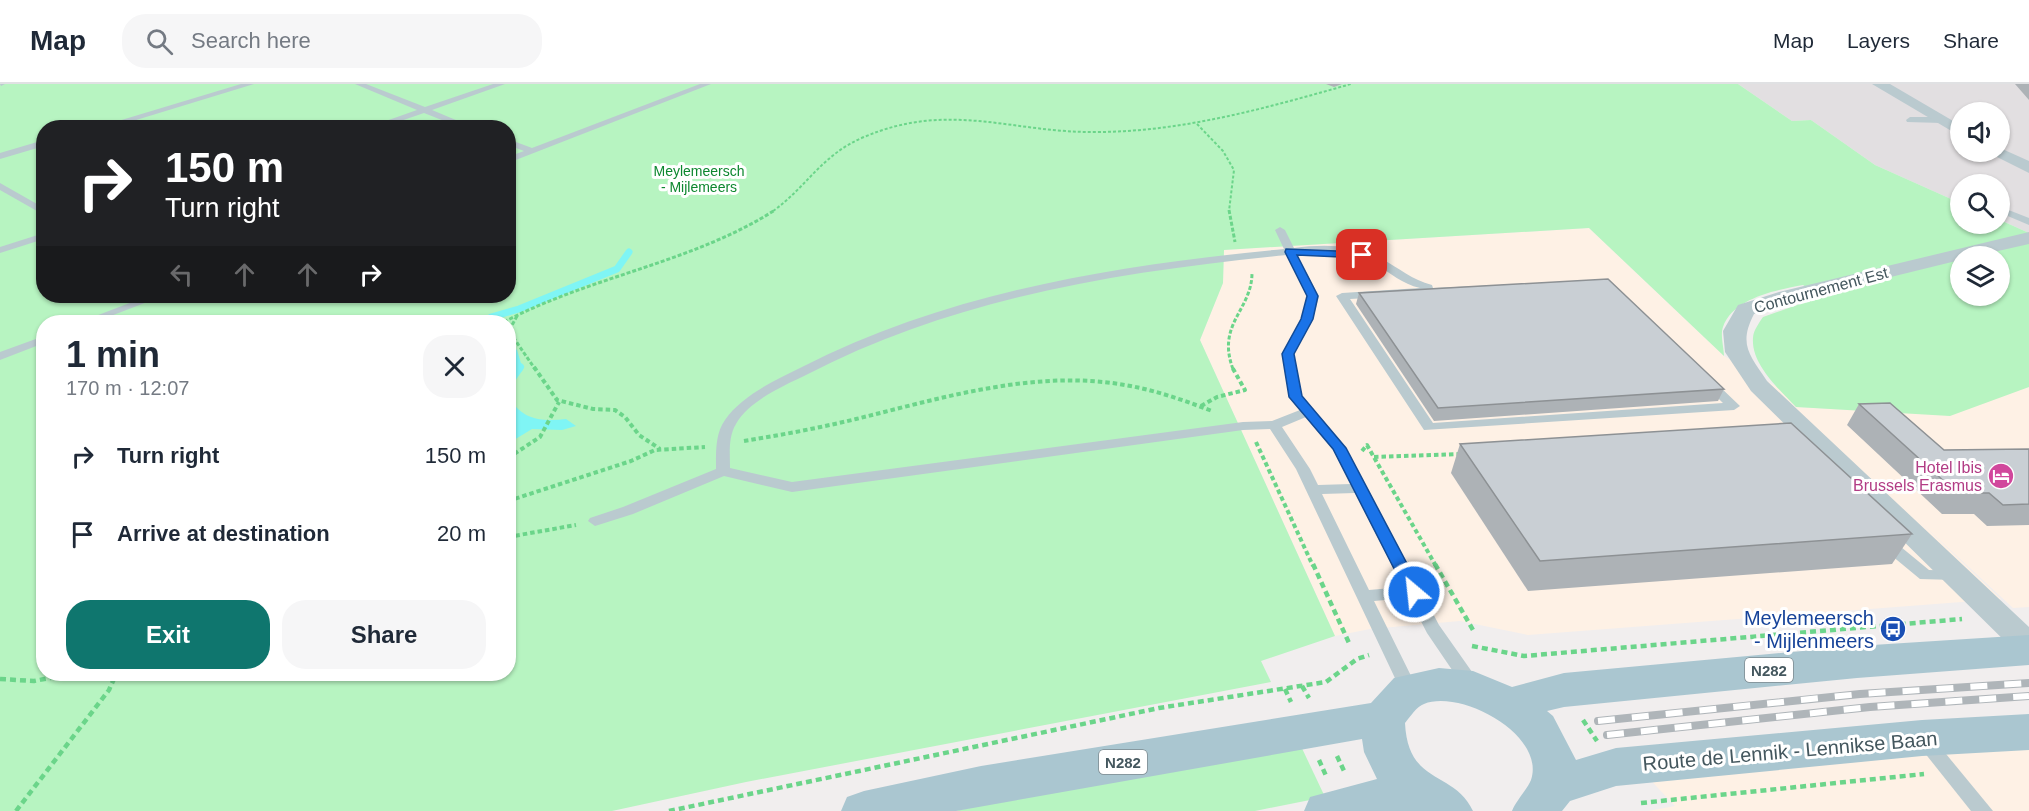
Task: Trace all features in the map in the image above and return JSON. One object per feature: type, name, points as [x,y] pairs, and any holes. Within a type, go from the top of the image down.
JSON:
[{"type":"main road","name":"N282","points":[[864,811],[1396,704],[1439,684],[1492,696],[2029,648]]},
{"type":"main road","name":"Route de Lennik - Lennikse Baan","points":[[1492,696],[1538,729],[1554,758],[1544,799]]},
{"type":"main road","points":[[1396,704],[1382,741],[1392,766],[1431,801]]},
{"type":"main road","name":"Route de Lennik - Lennikse Baan","points":[[1544,799],[1616,767],[1922,738],[2029,732]]},
{"type":"main road","points":[[1339,797],[1431,801]]},
{"type":"street","points":[[1879,84],[1950,125]]},
{"type":"street","points":[[2010,159],[2029,168]]},
{"type":"street","name":"Contournement Est","points":[[2029,238],[1786,296],[1746,310],[1734,331],[1736,352],[1759,386],[2029,648]]},
{"type":"lane","points":[[126,120],[250,84]]},
{"type":"lane","points":[[358,84],[450,120]]},
{"type":"lane","points":[[394,120],[501,84]]},
{"type":"lane","points":[[516,157],[707,84]]},
{"type":"lane","points":[[1907,118],[1939,118]]},
{"type":"lane","points":[[0,156],[36,145]]},
{"type":"lane","points":[[516,145],[532,151]]},
{"type":"lane","points":[[0,186],[36,207]]},
{"type":"lane","points":[[2029,218],[2009,211],[2029,222]]},
{"type":"lane","points":[[1280,230],[1313,296],[1307,319],[1288,354],[1296,397],[1339,448],[1443,644],[1492,696]]},
{"type":"lane","points":[[0,250],[36,239]]},
{"type":"lane","points":[[723,471],[723,446],[730,422],[756,398],[805,370],[864,343],[990,299],[1100,277],[1242,256],[1290,252],[1362,255],[1379,261],[1388,270],[1413,284],[1444,291]]},
{"type":"lane","points":[[1370,295],[1386,282],[1388,270]]},
{"type":"lane","points":[[1604,282],[1734,406],[1429,427],[1342,296],[1444,291],[1604,282]]},
{"type":"lane","points":[[105,315],[138,303]]},
{"type":"lane","points":[[0,356],[36,342]]},
{"type":"lane","points":[[594,521],[626,514],[686,483],[723,471],[792,487],[1231,427],[1274,425],[1307,412]]},
{"type":"lane","points":[[1274,425],[1294,454],[1313,490],[1391,650],[1396,704]]},
{"type":"lane","points":[[1313,490],[1360,488]]},
{"type":"lane","points":[[1876,534],[1925,575],[1955,575]]},
{"type":"lane","points":[[1365,596],[1414,592]]},
{"type":"lane","points":[[1922,738],[1983,811]]},
{"type":"path","points":[[517,316],[750,224],[774,211],[841,148],[860,139],[917,121],[960,118],[1066,132],[1135,130],[1197,124],[1234,117],[1351,84]]},
{"type":"path","points":[[1197,124],[1223,151],[1234,170],[1229,213],[1242,256],[1254,279],[1252,288],[1234,318],[1227,345],[1230,361],[1245,390],[1217,397],[1201,406]]},
{"type":"path","points":[[516,341],[559,402],[593,409],[615,410],[625,417],[639,435],[661,449]]},
{"type":"path","points":[[516,453],[540,437],[559,402]]},
{"type":"path","points":[[1367,445],[1473,630]]},
{"type":"path","points":[[1374,457],[1465,453]]},
{"type":"path","points":[[516,536],[594,521]]},
{"type":"path","points":[[1443,644],[1482,647],[1524,656],[1952,619],[2000,618]]},
{"type":"path","points":[[669,811],[766,788],[1159,708],[1326,682],[1357,658],[1391,650]]},
{"type":"path","points":[[0,679],[36,681]]},
{"type":"path","points":[[15,811],[109,690],[113,681]]},
{"type":"path","points":[[1580,716],[1599,745]]},
{"type":"path","points":[[1333,748],[1339,797]]},
{"type":"path","points":[[1641,803],[1951,771]]},
{"type":"shaded area","points":[[1738,84],[2029,84],[2029,233],[2010,224],[2010,174],[1950,174],[1950,199],[1875,165],[1811,120],[1792,121]]},
{"type":"shaded area","points":[[1589,228],[1724,356],[1777,387],[1796,407],[1852,410],[2001,395],[2029,387],[2029,607],[2013,608],[1916,518],[2001,599],[1528,635],[1460,621],[1370,629],[1335,636],[1200,340],[1223,283],[1224,250]]},
{"type":"shaded area","points":[[2029,717],[2029,811],[1648,811],[1675,806],[1626,754]]},
{"type":"green space","name":"Meylemeersch - Mijlemeers","points":[[0,84],[1738,84],[1792,121],[1811,120],[1875,165],[1950,199],[1950,234],[2010,234],[2010,224],[2029,233],[2029,387],[1950,416],[1796,407],[1761,367],[1756,357],[1753,335],[1763,317],[1820,297],[1803,285],[1769,293],[1746,302],[1728,317],[1723,327],[1724,356],[1589,228],[1224,250],[1223,283],[1200,340],[1335,636],[1261,661],[1271,682],[746,782],[612,811],[0,811]]},
{"type":"green space","points":[[1299,742],[1325,797],[1255,811],[954,811]]},
{"type":"water","points":[[516,406],[533,418],[566,419],[576,426],[562,430],[532,429],[516,439]]},
{"type":"building","points":[[1608,279],[1724,389],[1438,408],[1359,293]]},
{"type":"building","points":[[1890,403],[1944,450],[2029,449],[2029,504],[2003,505],[1989,493],[1957,493],[1859,404]]},
{"type":"building","points":[[1791,423],[1912,534],[1540,561],[1460,444]]},
{"type":"waterway","points":[[498,315],[519,309],[617,269],[629,252]]},
{"type":"waterway","points":[[516,359],[519,369]]},
{"type":"waterway","points":[[516,373],[519,369]]},
{"type":"railway","points":[[1598,721],[1860,694],[2029,683]]},
{"type":"railway","points":[[1607,735],[1870,707],[2029,696]]},
{"type":"place","name":"Hotel Ibis Brussels Erasmus","points":[[2001,476]]},
{"type":"place","name":"Meylemeersch - Mijlenmeers","points":[[1893,629]]},
{"type":"route","points":[[1362,255],[1290,252],[1301,268],[1313,296],[1307,319],[1288,354],[1292,383],[1296,397],[1339,448],[1414,592]]}]
